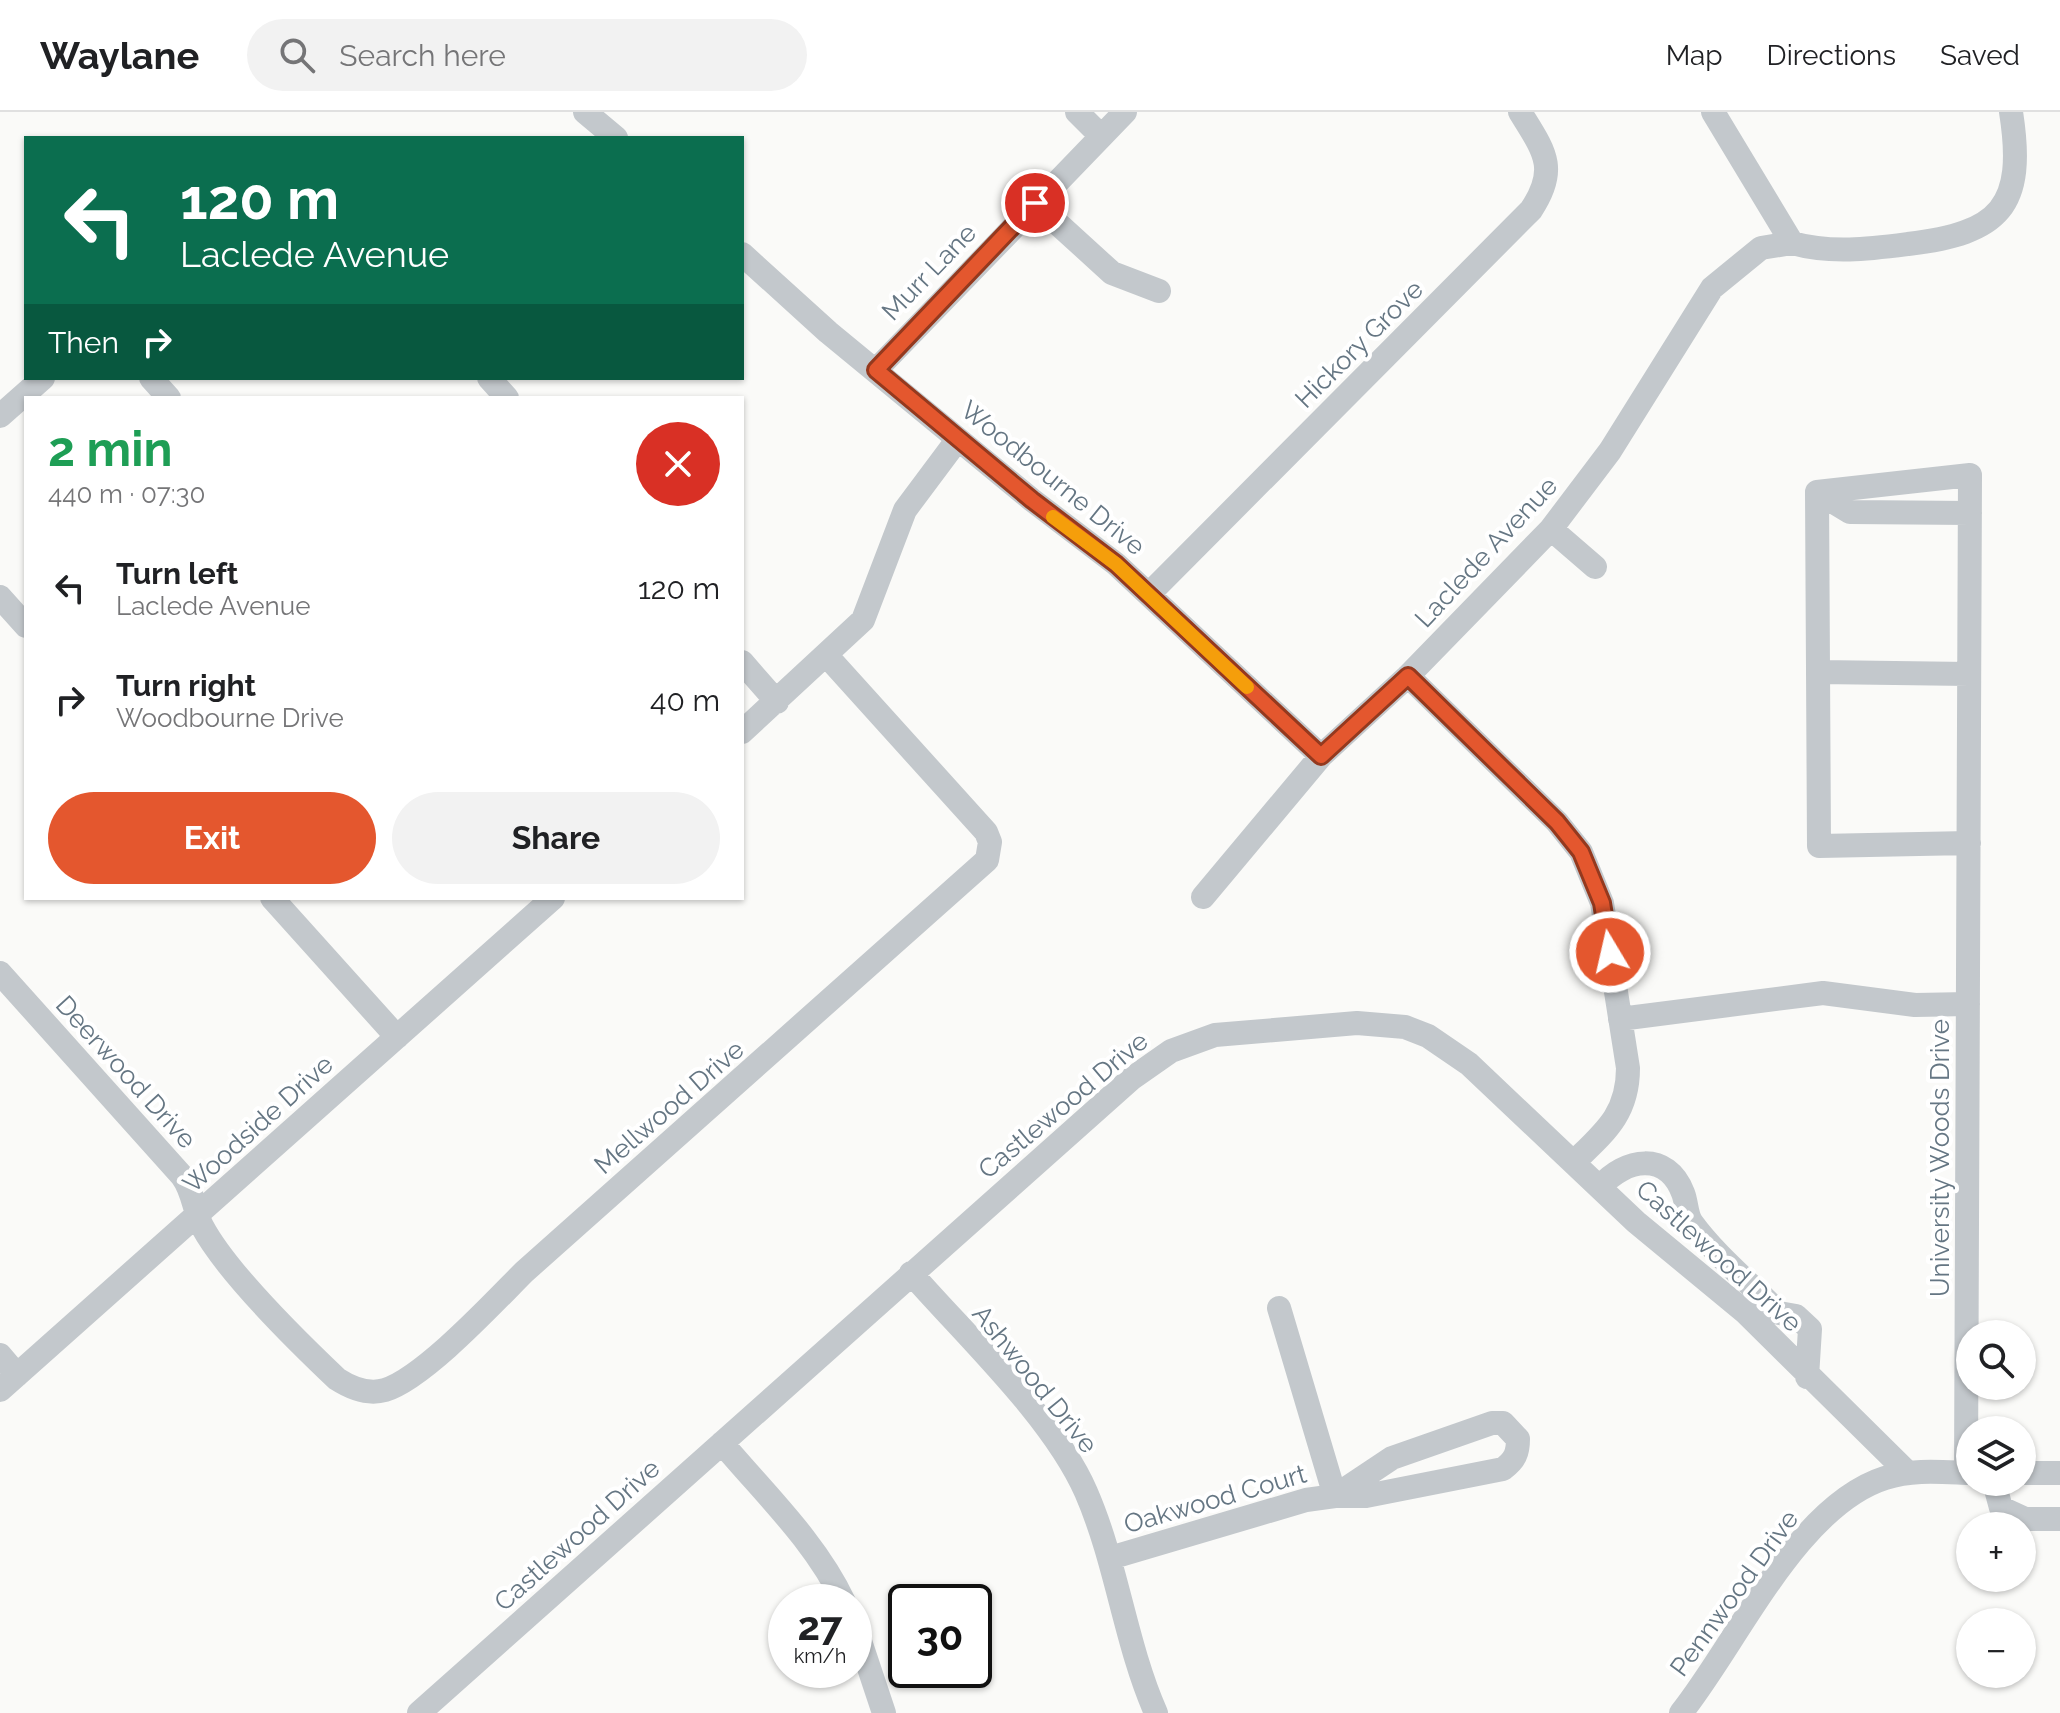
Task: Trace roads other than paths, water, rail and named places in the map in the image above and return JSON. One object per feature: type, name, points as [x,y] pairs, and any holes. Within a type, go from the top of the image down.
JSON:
[{"type":"street","points":[[585,112],[614,136]]},
{"type":"street","points":[[1077,112],[1101,136]]},
{"type":"street","name":"Murr Lane","points":[[876,370],[1125,112]]},
{"type":"street","name":"Hickory Grove","points":[[1149,594],[1531,210],[1543,193],[1548,173],[1546,157],[1520,112]]},
{"type":"street","points":[[1713,112],[1792,243],[1849,251],[1926,243],[1978,227],[1992,219],[2011,192],[2016,158],[2011,112]]},
{"type":"street","points":[[1035,203],[1112,273],[1159,291]]},
{"type":"street","name":"Laclede Avenue","points":[[1203,897],[1321,756],[1408,676],[1551,529],[1610,451],[1712,288],[1732,268],[1761,248],[1792,243]]},
{"type":"street","name":"Woodbourne Drive","points":[[744,256],[958,439],[1149,594],[1321,756]]},
{"type":"street","points":[[0,416],[41,380]]},
{"type":"street","points":[[153,380],[167,396]]},
{"type":"street","points":[[491,380],[505,396]]},
{"type":"street","points":[[744,730],[863,620],[905,510],[958,439]]},
{"type":"street","name":"University Woods Drive","points":[[1817,492],[1970,475],[1968,1416]]},
{"type":"street","points":[[1817,492],[1850,512],[1970,513]]},
{"type":"street","points":[[1817,492],[1819,846],[1969,843]]},
{"type":"street","points":[[1551,529],[1595,567]]},
{"type":"street","points":[[0,597],[24,624]]},
{"type":"street","name":"Mellwood Drive","points":[[198,1215],[202,1227],[249,1287],[324,1367],[352,1388],[382,1391],[396,1385],[480,1316],[524,1272],[987,860],[990,842],[986,832],[827,656]]},
{"type":"street","points":[[744,664],[777,702]]},
{"type":"street","points":[[1820,672],[1969,674]]},
{"type":"street","points":[[1408,676],[1557,822],[1581,852],[1602,903],[1628,1093],[1608,1130],[1574,1162]]},
{"type":"street","points":[[274,900],[397,1037]]},
{"type":"street","name":"Woodside Drive","points":[[9,1382],[551,900]]},
{"type":"street","name":"Deerwood Drive","points":[[0,973],[182,1176],[192,1191],[198,1215]]},
{"type":"street","points":[[1620,1019],[1823,993],[1915,1005],[1968,1004]]},
{"type":"street","name":"Castlewood Drive","points":[[419,1713],[1131,1079],[1171,1051],[1215,1035],[1357,1023],[1405,1027],[1428,1036],[1469,1064],[1636,1222],[1745,1312],[1807,1377],[1907,1472]]},
{"type":"street","points":[[1600,1187],[1614,1171],[1637,1162],[1655,1163],[1673,1175],[1683,1193],[1690,1221],[1779,1313],[1796,1316],[1810,1329],[1807,1377]]},
{"type":"street","name":"Ashwood Drive","points":[[911,1273],[1054,1441],[1085,1491],[1110,1558],[1156,1713]]},
{"type":"street","points":[[1279,1308],[1335,1496]]},
{"type":"street","points":[[0,1355],[9,1382]]},
{"type":"street","name":"Oakwood Court","points":[[1110,1558],[1306,1500],[1366,1496],[1503,1469],[1518,1451],[1518,1439],[1503,1423],[1492,1423],[1392,1458],[1335,1496]]},
{"type":"street","points":[[722,1443],[806,1542],[835,1584]]},
{"type":"street","name":"Pennwood Drive","points":[[1681,1713],[1805,1536],[1833,1507],[1855,1492],[1907,1472],[1956,1473]]},
{"type":"street","points":[[2036,1473],[2060,1473]]},
{"type":"street","points":[[1998,1496],[2001,1508],[2025,1519],[2060,1519]]},
{"type":"street","points":[[872,1677],[884,1713]]}]
